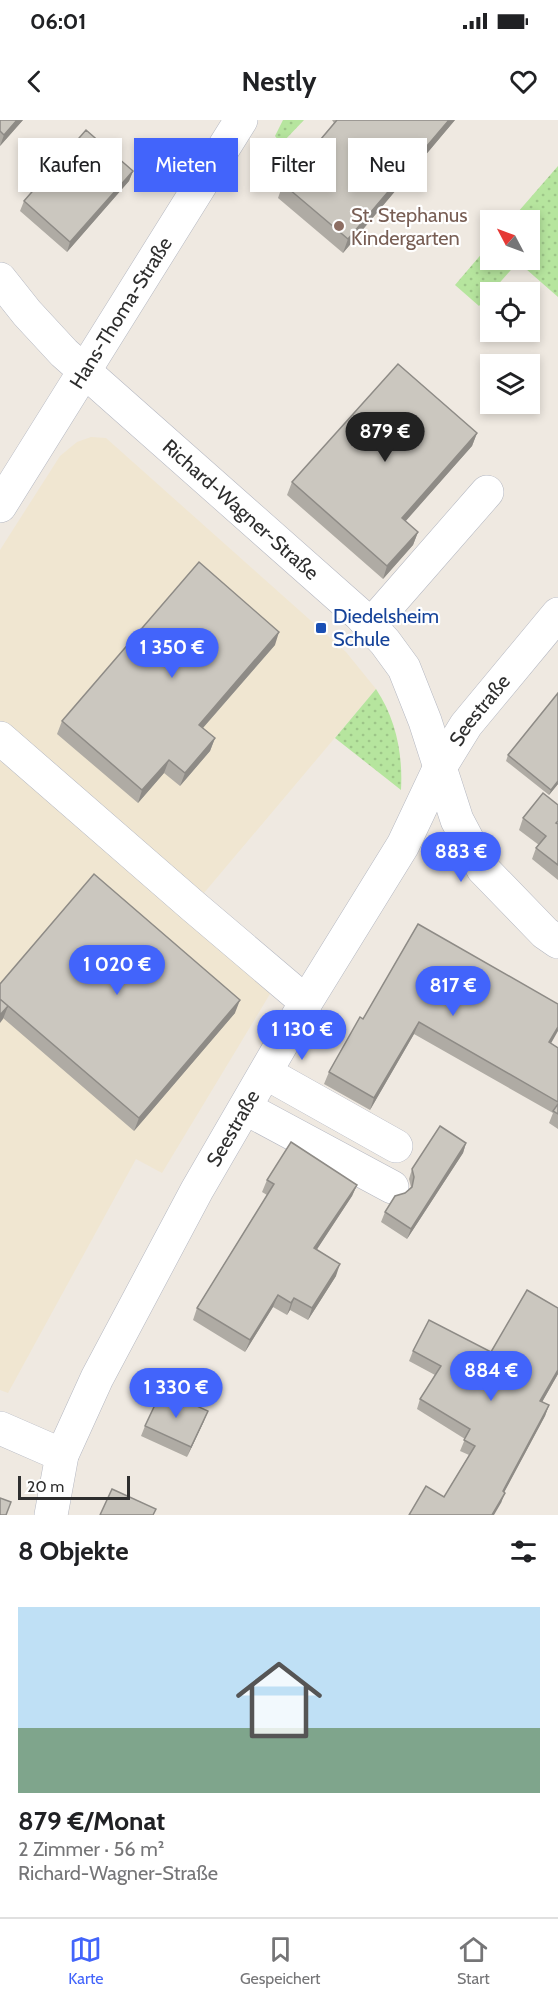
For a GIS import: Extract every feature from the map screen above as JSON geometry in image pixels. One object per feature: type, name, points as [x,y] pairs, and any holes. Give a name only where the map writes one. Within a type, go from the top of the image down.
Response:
[{"type":"street","name":"Hans-Thoma-Straße","points":[[0,506],[241,120]]},
{"type":"street","name":"Richard-Wagner-Straße","points":[[0,279],[57,345],[385,642],[404,668],[425,721],[457,820],[483,869],[545,933],[558,942]]},
{"type":"street","points":[[370,626],[487,492]]},
{"type":"street","name":"Seestraße","points":[[51,1515],[62,1455],[97,1378],[197,1190],[306,1002],[403,844],[439,769],[466,725],[558,614]]},
{"type":"street","points":[[0,738],[306,1002]]},
{"type":"street","points":[[266,1073],[396,1146]]},
{"type":"street","points":[[245,1108],[392,1187]]},
{"type":"street","points":[[0,1428],[62,1455]]},
{"type":"shaded area","points":[[91,437],[106,438],[346,652],[376,689],[193,906],[279,979],[162,1173],[136,1159],[8,1393],[0,1390],[0,550],[60,456],[77,442]]},
{"type":"green space","points":[[283,120],[304,120],[287,138],[275,136]]},
{"type":"green space","points":[[558,166],[558,297],[527,270],[540,270],[540,210],[520,210]]},
{"type":"green space","points":[[480,256],[480,270],[511,270],[500,282],[480,282],[479,306],[455,285]]},
{"type":"green space","points":[[376,689],[389,712],[397,737],[401,763],[401,790],[335,738]]},
{"type":"building","points":[[0,120],[17,120],[4,135],[0,131]]},
{"type":"building","points":[[337,120],[449,120],[427,146],[427,138],[348,138],[348,192],[388,192],[348,239],[292,192],[336,192],[336,138],[322,138]]},
{"type":"building","points":[[86,130],[95,138],[79,138]]},
{"type":"building","points":[[122,161],[133,171],[122,183]]},
{"type":"building","points":[[32,192],[114,192],[70,242],[24,201]]},
{"type":"building","points":[[398,364],[477,433],[402,518],[418,532],[387,566],[292,482]]},
{"type":"building","points":[[199,562],[279,632],[199,725],[215,738],[185,773],[169,760],[142,790],[62,721]]},
{"type":"building","points":[[558,693],[558,781],[551,790],[508,755]]},
{"type":"building","points":[[543,793],[558,805],[556,823],[558,824],[558,865],[536,848],[546,836],[523,818]]},
{"type":"building","points":[[94,874],[240,1000],[139,1118],[0,999],[0,984]]},
{"type":"building","points":[[418,924],[558,1004],[558,1027],[549,1042],[558,1048],[558,1102],[419,1022],[374,1098],[329,1072],[360,1017],[363,1019]]},
{"type":"building","points":[[0,999],[8,1006],[0,1015]]},
{"type":"building","points":[[558,1104],[558,1114],[553,1111]]},
{"type":"building","points":[[440,1126],[466,1143],[411,1229],[385,1212],[395,1196],[405,1193],[412,1187],[414,1177],[412,1169]]},
{"type":"building","points":[[291,1142],[357,1185],[314,1248],[340,1264],[312,1308],[294,1298],[291,1303],[278,1295],[250,1340],[197,1308],[274,1184],[267,1180]]},
{"type":"building","points":[[527,1290],[558,1308],[558,1370],[540,1401],[549,1405],[503,1491],[505,1493],[492,1515],[409,1515],[426,1486],[444,1497],[475,1446],[464,1440],[470,1429],[420,1399],[441,1366],[413,1351],[429,1320],[491,1352]]},
{"type":"building","points":[[162,1390],[208,1411],[191,1447],[145,1426]]},
{"type":"building","points":[[112,1489],[156,1509],[153,1515],[100,1515]]},
{"type":"building","points":[[0,1498],[11,1502],[6,1515],[0,1515]]},
{"type":"place","name":"St. Stephanus Kindergarten","points":[[339,226]]},
{"type":"place","name":"Diedelsheim Schule","points":[[321,628]]}]
